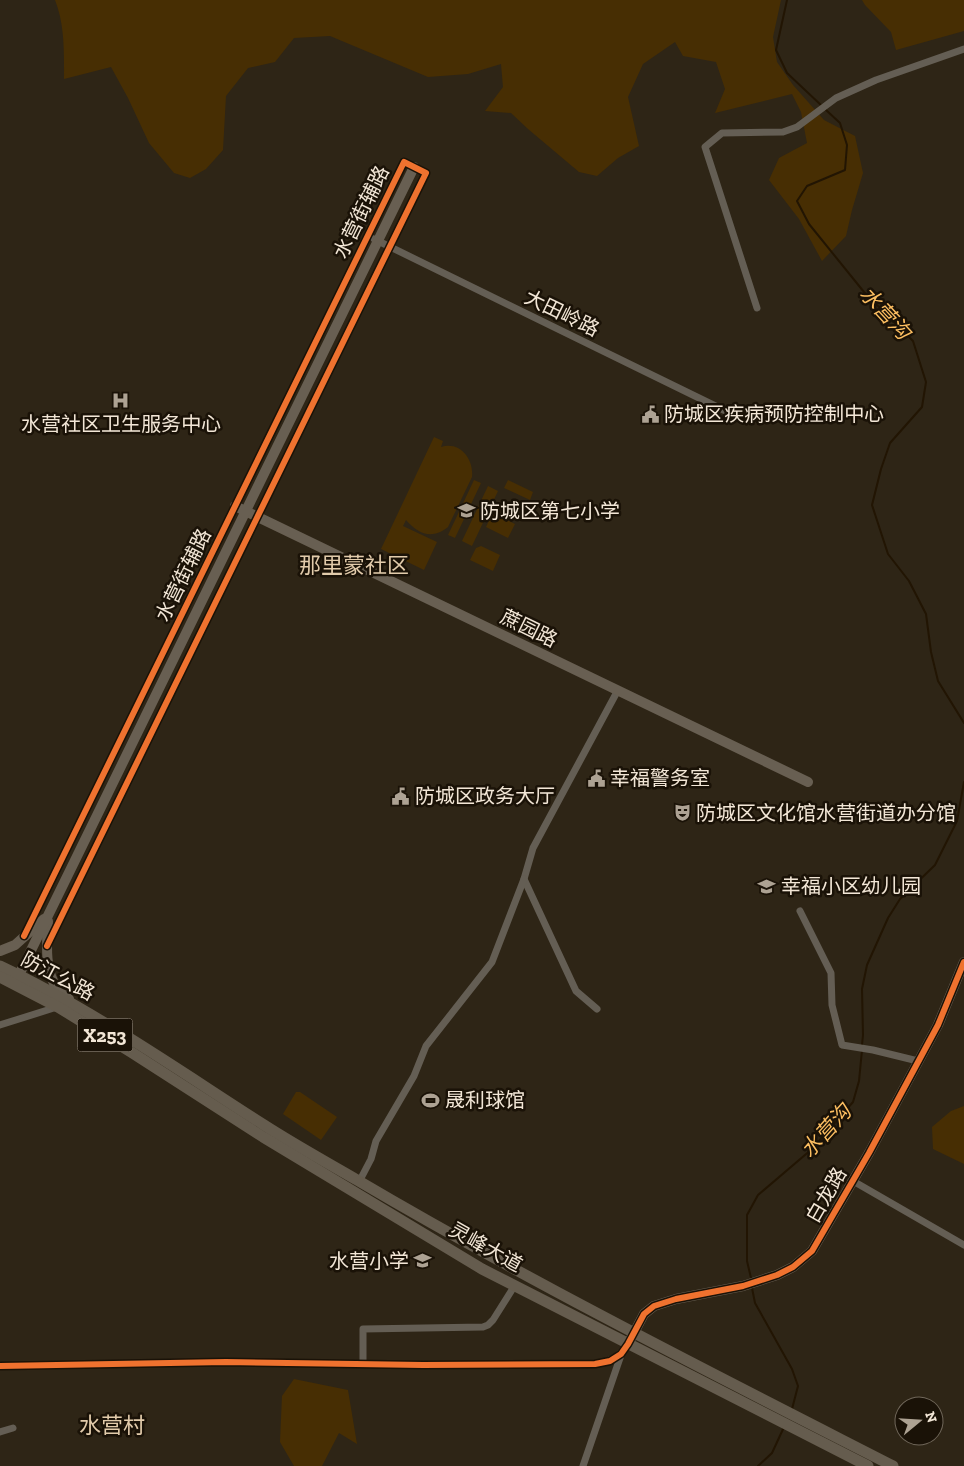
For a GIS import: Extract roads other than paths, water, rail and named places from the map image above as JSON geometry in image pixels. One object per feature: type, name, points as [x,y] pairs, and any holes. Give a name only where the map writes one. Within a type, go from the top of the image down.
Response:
[{"type":"main road","name":"防江公路","points":[[0,966],[58,1006],[131,1052],[196,1087]]},
{"type":"main road","name":"防江公路","points":[[0,977],[17,979],[76,1006],[138,1043],[196,1087]]},
{"type":"main road","name":"灵峰大道","points":[[196,1087],[631,1338],[795,1422]]},
{"type":"main road","name":"灵峰大道","points":[[196,1087],[263,1137],[482,1269],[631,1338]]},
{"type":"main road","points":[[795,1422],[878,1462],[893,1466]]},
{"type":"main road","points":[[795,1422],[868,1466]]},
{"type":"street","points":[[757,308],[705,147],[722,132],[783,132],[797,126],[836,98],[876,80],[964,49]]},
{"type":"street","name":"水营街辅路","points":[[24,936],[404,162],[426,173],[46,946]]},
{"type":"street","points":[[17,979],[414,167]]},
{"type":"street","name":"大田岭路","points":[[367,236],[742,419]]},
{"type":"street","name":"蔗园路","points":[[235,506],[808,782]]},
{"type":"street","points":[[359,1182],[371,1159],[376,1141],[414,1076],[426,1046],[492,962],[524,879],[533,848],[618,690]]},
{"type":"street","points":[[524,879],[576,991],[597,1009]]},
{"type":"street","points":[[800,911],[831,973],[832,1006],[842,1045],[918,1061]]},
{"type":"street","points":[[0,951],[15,945],[48,915]]},
{"type":"street","points":[[48,915],[46,946],[51,976],[58,989],[76,1006]]},
{"type":"street","name":"白龙路","points":[[631,1338],[644,1314],[654,1306],[676,1299],[743,1286],[769,1278],[793,1267],[812,1251],[853,1181],[938,1024],[964,962]]},
{"type":"street","points":[[0,1026],[58,1006]]},
{"type":"street","points":[[853,1181],[964,1244]]},
{"type":"street","points":[[363,1364],[363,1328],[482,1327],[488,1325],[492,1320],[515,1285]]},
{"type":"street","points":[[583,1466],[621,1354],[631,1338]]},
{"type":"street","points":[[0,1366],[226,1362],[595,1364],[610,1361],[621,1354]]},
{"type":"street","points":[[0,1432],[12,1428]]},
{"type":"waterway","name":"水营沟","points":[[787,0],[776,50],[787,73],[822,106]]},
{"type":"waterway","name":"水营沟","points":[[826,110],[840,123],[847,145],[845,170],[807,186],[797,201],[809,224],[864,292],[913,341],[926,382],[922,407],[890,443],[872,505],[888,554],[909,581],[926,614],[931,652],[938,681],[964,723]]},
{"type":"waterway","name":"水营沟","points":[[862,1045],[862,989],[867,965],[888,918],[900,899],[935,865],[957,821],[964,782]]},
{"type":"waterway","name":"水营沟","points":[[751,1278],[747,1261],[747,1215],[758,1195],[812,1149],[853,1102],[859,1081],[862,1050]]},
{"type":"waterway","name":"水营沟","points":[[752,1288],[755,1303],[792,1369],[798,1386],[792,1409]]},
{"type":"waterway","name":"水营沟","points":[[758,1466],[772,1453],[784,1427]]},
{"type":"place","name":"水营社区卫生服务中心","points":[[121,400]]},
{"type":"place","name":"防城区疾病预防控制中心","points":[[650,414]]},
{"type":"place","name":"防城区第七小学","points":[[466,511]]},
{"type":"place","name":"幸福警务室","points":[[596,778]]},
{"type":"place","name":"防城区政务大厅","points":[[401,796]]},
{"type":"place","name":"防城区文化馆水营街道办分馆","points":[[682,813]]},
{"type":"place","name":"幸福小区幼儿园","points":[[767,886]]},
{"type":"place","name":"晟利球馆","points":[[431,1100]]},
{"type":"place","name":"水营小学","points":[[423,1261]]},
{"type":"district","name":"那里蒙社区","points":[[354,565]]},
{"type":"district","name":"水营村","points":[[112,1425]]}]
